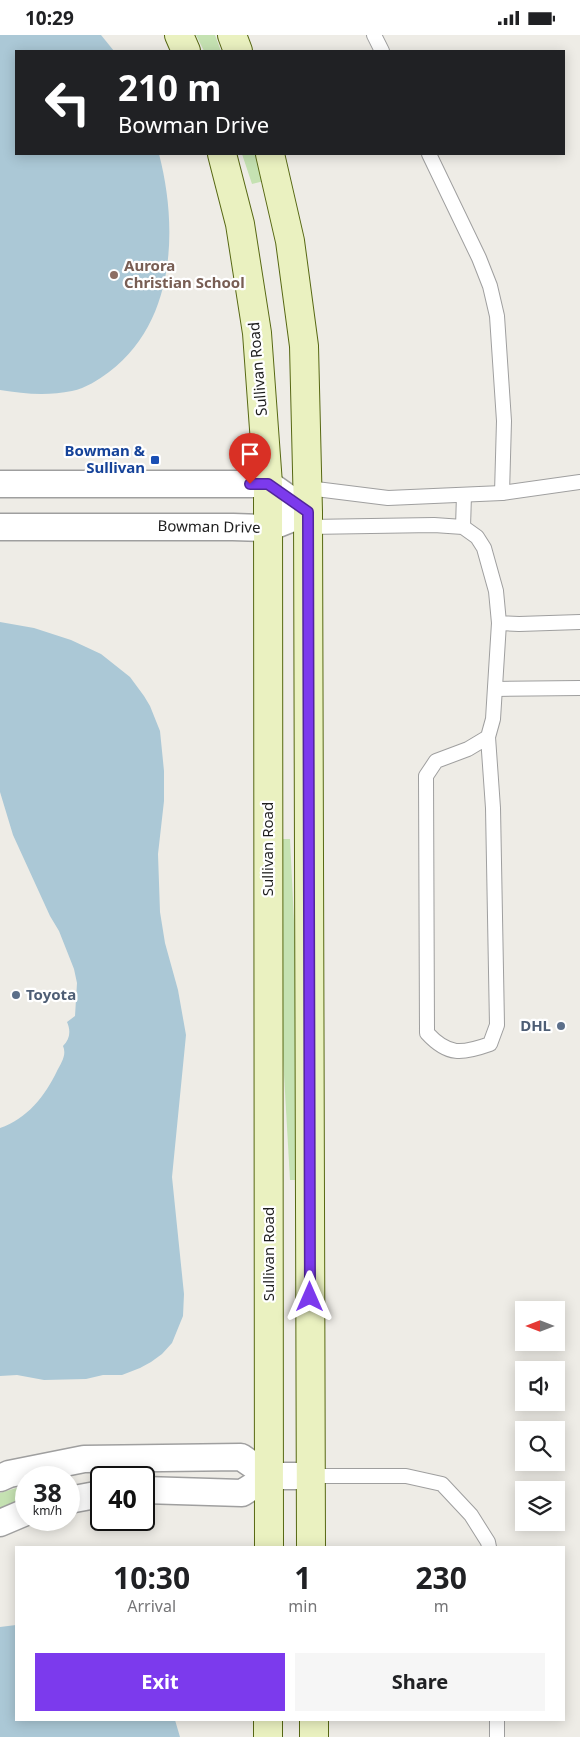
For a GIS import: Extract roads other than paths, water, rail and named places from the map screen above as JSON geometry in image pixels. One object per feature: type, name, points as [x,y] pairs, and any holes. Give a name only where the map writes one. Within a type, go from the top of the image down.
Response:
[{"type":"street","points":[[179,35],[186,50]]},
{"type":"street","points":[[232,35],[238,50]]},
{"type":"street","name":"Sullivan Road","points":[[222,155],[240,224],[256,333],[268,484],[269,1546]]},
{"type":"street","points":[[270,155],[290,241],[304,346],[308,509],[311,1546]]},
{"type":"street","points":[[0,484],[268,484],[308,509]]},
{"type":"street","name":"Bowman Drive","points":[[0,527],[268,528],[308,509]]},
{"type":"street","points":[[0,1478],[9,1474],[84,1459],[241,1457],[269,1476]]},
{"type":"street","points":[[155,1490],[242,1493],[269,1476],[310,1476]]},
{"type":"street","points":[[0,1523],[15,1517]]},
{"type":"street","points":[[268,1721],[268,1737]]},
{"type":"street","points":[[314,1721],[314,1737]]},
{"type":"lane","points":[[374,35],[382,50]]},
{"type":"lane","points":[[429,155],[479,258],[490,286],[497,315],[504,421],[502,493]]},
{"type":"lane","points":[[308,509],[388,498],[502,493],[580,482]]},
{"type":"lane","points":[[463,527],[464,495]]},
{"type":"lane","points":[[308,509],[463,527],[477,537],[484,548],[496,591],[499,623],[493,719],[488,737],[493,808],[497,1025],[490,1045],[470,1051],[452,1052],[438,1044],[428,1033],[426,776],[436,761],[468,749],[488,737]]},
{"type":"lane","points":[[499,623],[580,622]]},
{"type":"lane","points":[[495,689],[580,688]]},
{"type":"lane","points":[[310,1476],[406,1476],[442,1484],[471,1515],[489,1546]]},
{"type":"lane","points":[[497,1721],[497,1737]]},
{"type":"water","points":[[0,35],[101,35],[113,50],[15,50],[15,155],[159,155],[169,212],[169,242],[166,272],[159,300],[148,327],[131,351],[109,372],[96,381],[77,390],[54,394],[18,393],[0,390]]},
{"type":"water","points":[[0,622],[34,628],[71,640],[101,654],[130,677],[150,706],[160,731],[164,771],[164,801],[158,854],[160,912],[165,943],[178,990],[186,1035],[172,1177],[184,1294],[183,1316],[172,1343],[162,1354],[140,1368],[122,1375],[103,1375],[86,1379],[44,1380],[17,1375],[0,1376],[0,1128],[27,1113],[41,1098],[62,1062],[64,1056],[63,1046],[69,1035],[67,1022],[75,1016],[77,983],[74,969],[59,931],[50,916],[13,835],[0,792]]},
{"type":"water","points":[[15,1625],[15,1721],[175,1721],[180,1737],[0,1737],[0,1627]]},
{"type":"place","name":"Aurora Christian School","points":[[114,275]]},
{"type":"place","name":"Bowman & Sullivan","points":[[155,460]]},
{"type":"place","name":"Toyota","points":[[16,995]]},
{"type":"place","name":"DHL","points":[[561,1026]]}]
